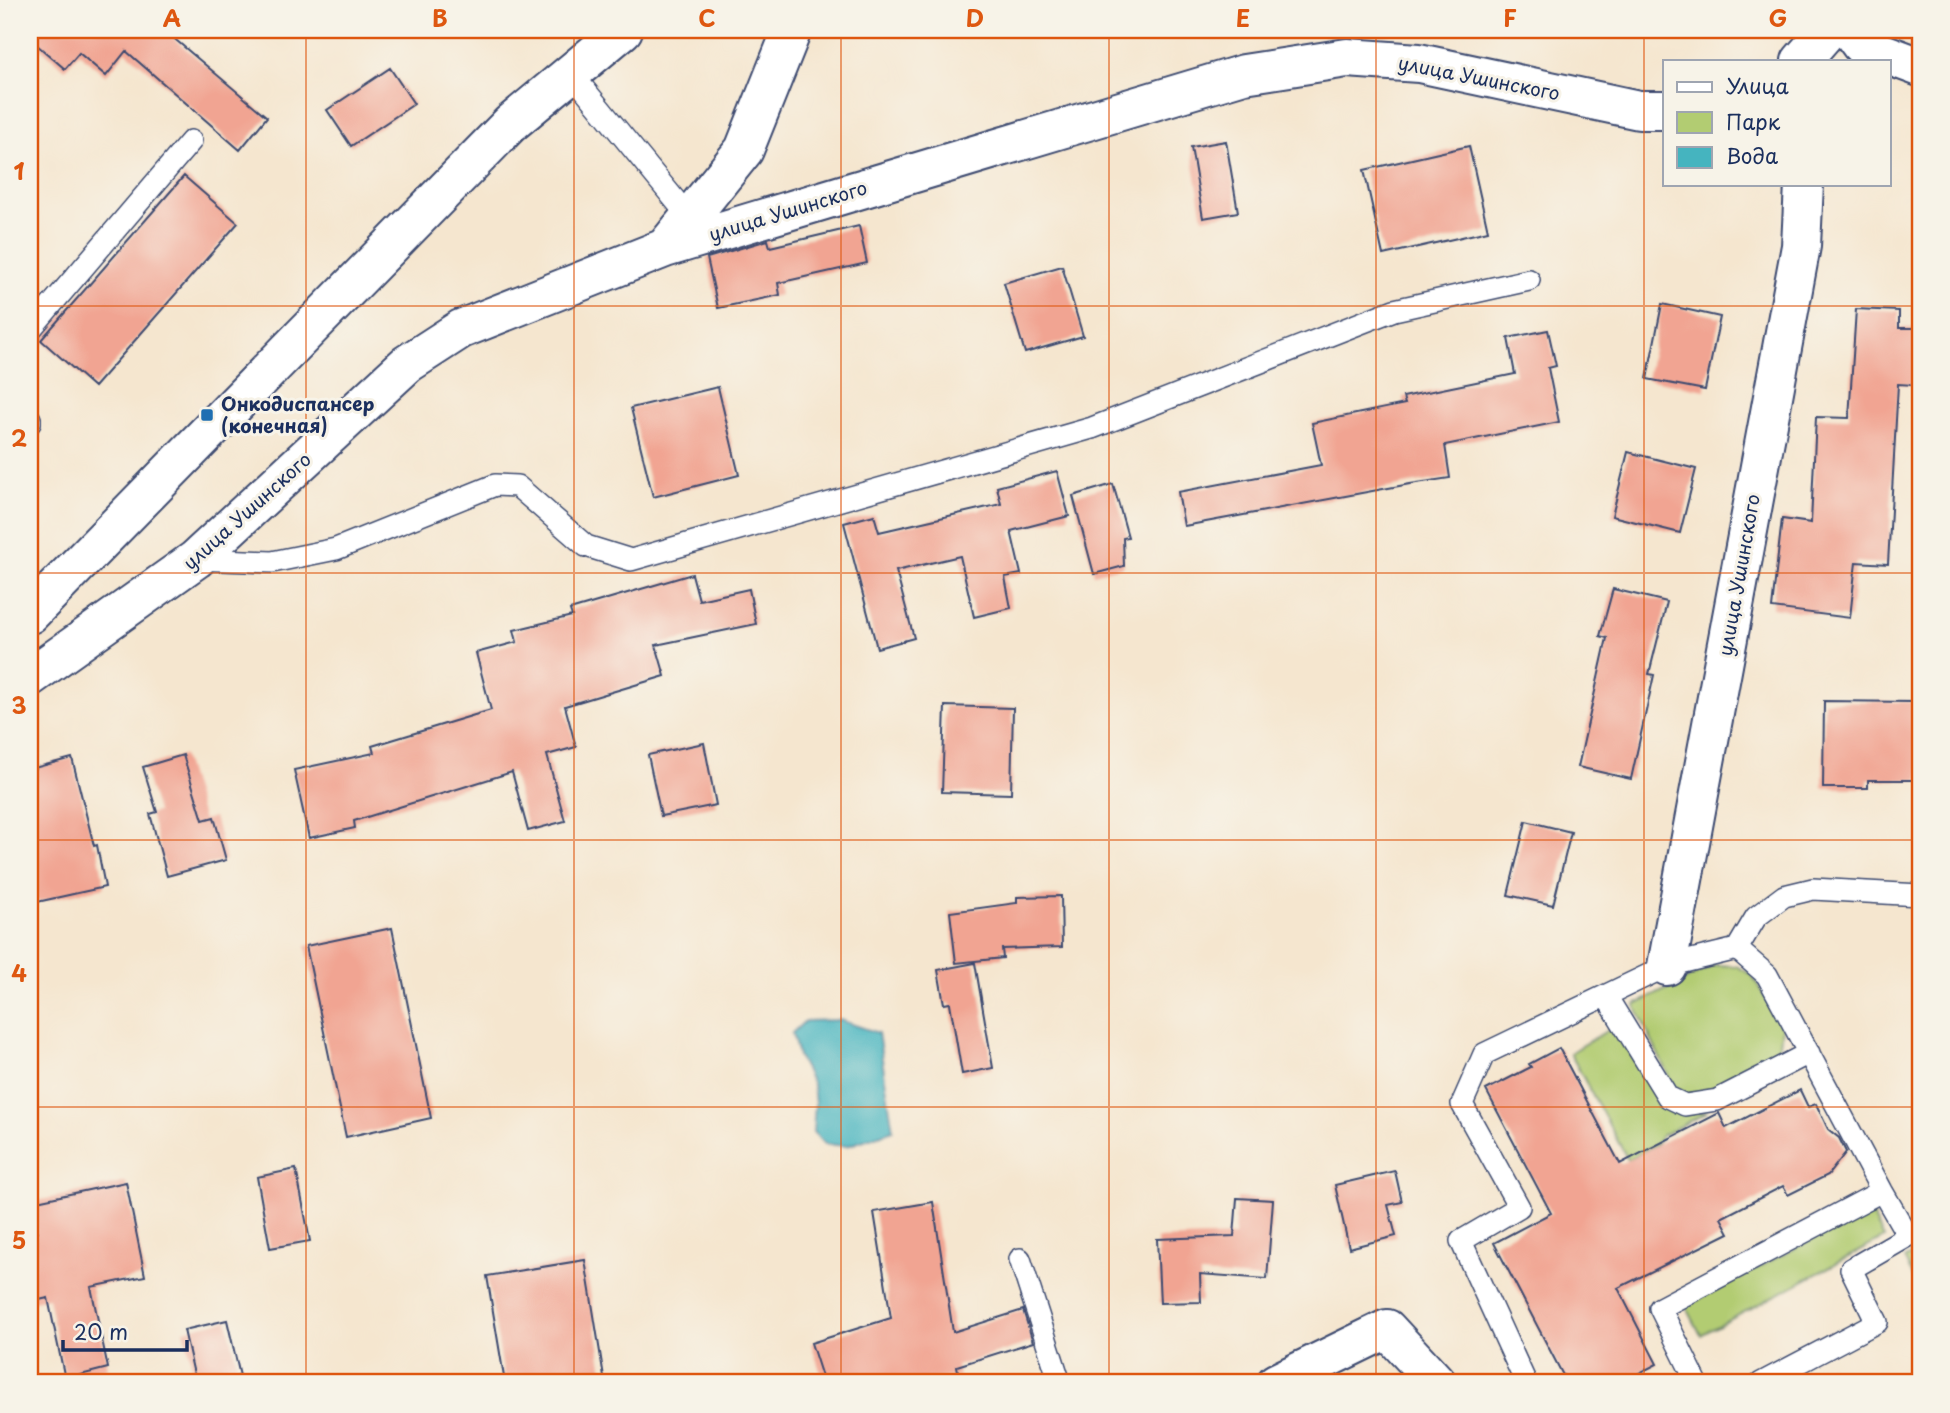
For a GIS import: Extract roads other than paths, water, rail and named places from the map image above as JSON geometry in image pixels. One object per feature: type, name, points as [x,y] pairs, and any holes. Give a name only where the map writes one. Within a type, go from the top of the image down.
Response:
[{"type":"street","points":[[30,614],[510,124],[623,30]]},
{"type":"street","points":[[665,248],[744,150],[792,30]]},
{"type":"street","points":[[1803,60],[1828,30]]},
{"type":"street","points":[[1850,30],[1861,45],[1920,67]]},
{"type":"street","name":"улица Ушинского","points":[[30,677],[196,559],[407,364],[461,329],[665,248],[1244,74],[1346,58],[1419,63],[1639,110],[1663,110]]},
{"type":"street","name":"улица Ушинского","points":[[1667,966],[1801,246],[1800,190]]},
{"type":"street","points":[[1276,1383],[1387,1329],[1437,1383]]},
{"type":"lane","points":[[571,73],[689,217]]},
{"type":"lane","points":[[30,330],[191,141]]},
{"type":"lane","points":[[196,559],[272,562],[337,549],[495,485],[517,486],[586,545],[631,560],[1092,428],[1394,310],[1529,280]]},
{"type":"lane","points":[[1526,1383],[1461,1241],[1519,1207],[1462,1104],[1484,1055],[1667,966],[1737,949],[1756,918],[1784,896],[1813,890],[1920,895]]},
{"type":"lane","points":[[1737,949],[1768,975],[1882,1191],[1914,1233],[1851,1269],[1877,1322],[1761,1383]]},
{"type":"lane","points":[[1606,996],[1668,1097],[1685,1105],[1717,1100],[1809,1053]]},
{"type":"lane","points":[[1698,1383],[1660,1308],[1882,1191]]},
{"type":"lane","points":[[1020,1259],[1060,1383]]},
{"type":"water","points":[[840,1020],[878,1033],[893,1130],[847,1146],[825,1144],[813,1132],[813,1085],[798,1056],[792,1033],[805,1021]]},
{"type":"place","name":"Онкодиспансер (конечная)","points":[[207,415]]}]
